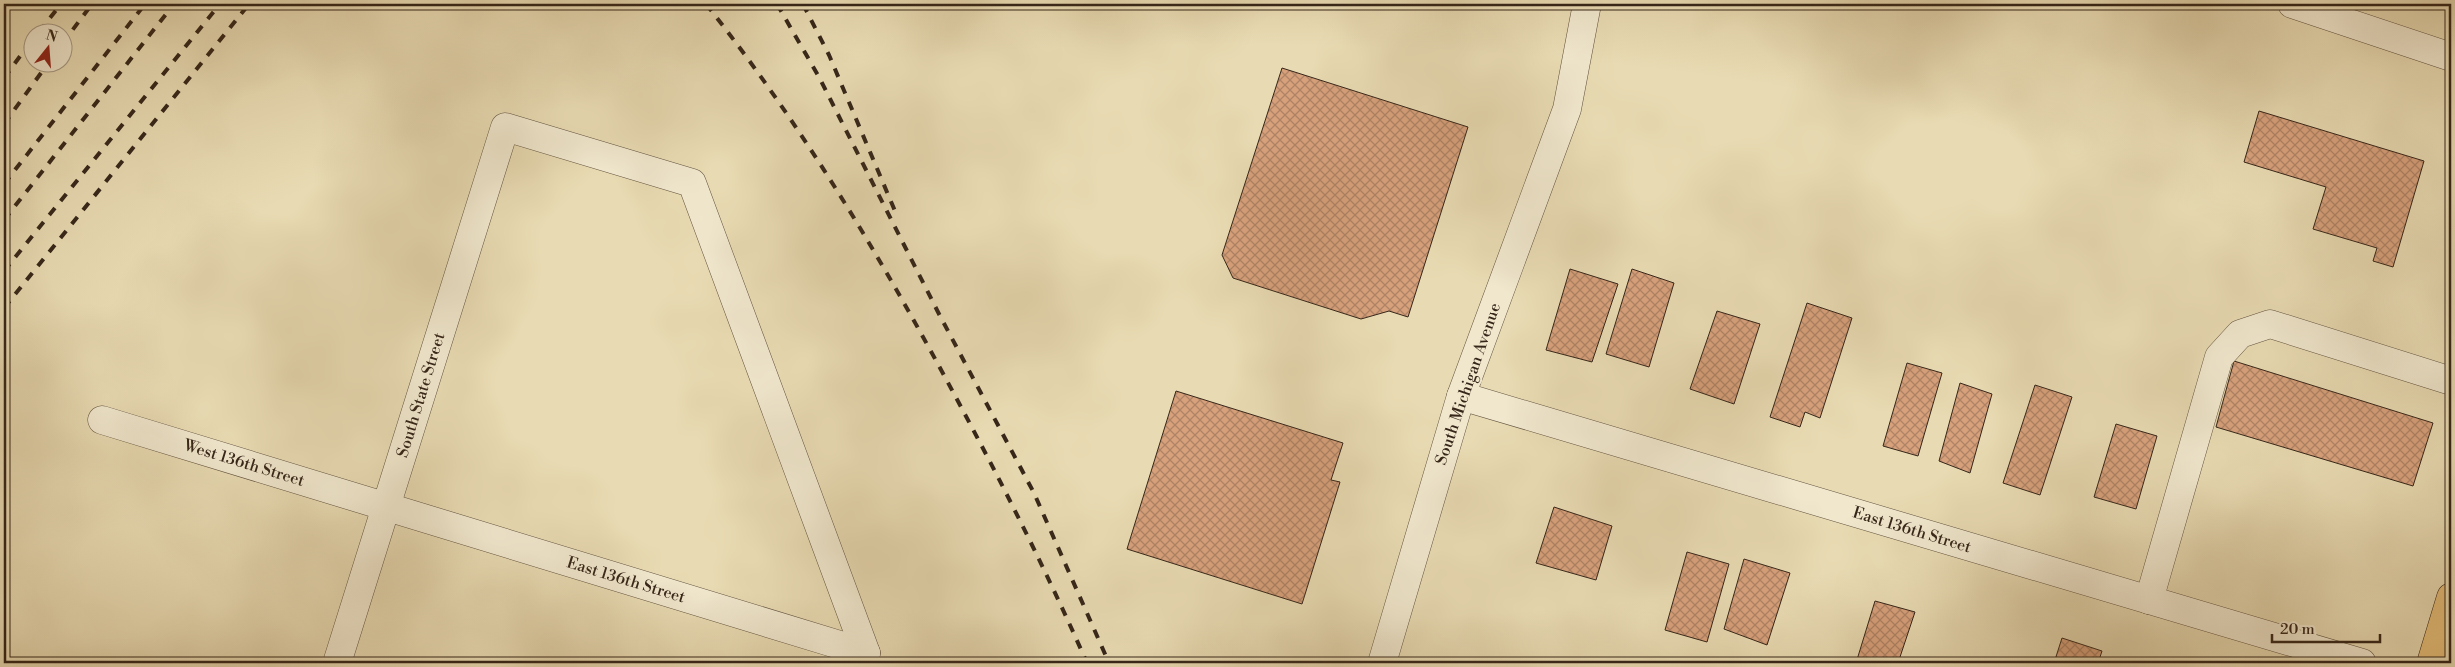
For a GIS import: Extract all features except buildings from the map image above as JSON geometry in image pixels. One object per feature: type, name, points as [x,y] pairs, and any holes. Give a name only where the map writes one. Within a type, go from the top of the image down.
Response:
[{"type":"main road","points":[[2431,663],[2451,597]]},
{"type":"street","name":"South Michigan Avenue","points":[[1382,663],[1461,396],[1567,109],[1587,4]]},
{"type":"street","points":[[2292,4],[2451,57]]},
{"type":"street","name":"South State Street","points":[[337,663],[504,127],[692,183],[866,652]]},
{"type":"street","points":[[2149,600],[2219,357],[2240,334],[2270,324],[2451,381]]},
{"type":"street","name":"East 136th Street","points":[[1461,396],[2362,663]]},
{"type":"street","name":"West 136th Street","points":[[102,420],[386,507]]},
{"type":"street","name":"East 136th Street","points":[[386,507],[866,652]]},
{"type":"railway","points":[[47,22],[61,4]]},
{"type":"railway","points":[[72,31],[92,4]]},
{"type":"railway","points":[[4,184],[145,4]]},
{"type":"railway","points":[[4,220],[174,4]]},
{"type":"railway","points":[[4,271],[220,4]]},
{"type":"railway","points":[[4,308],[249,4]]},
{"type":"railway","points":[[706,4],[775,97],[807,144],[897,291],[1006,492],[1056,594],[1087,663]]},
{"type":"railway","points":[[777,4],[819,77],[939,314],[1034,493],[1109,663]]},
{"type":"railway","points":[[803,4],[829,55],[895,211]]},
{"type":"railway","points":[[4,78],[22,54]]},
{"type":"railway","points":[[4,124],[42,72]]}]
